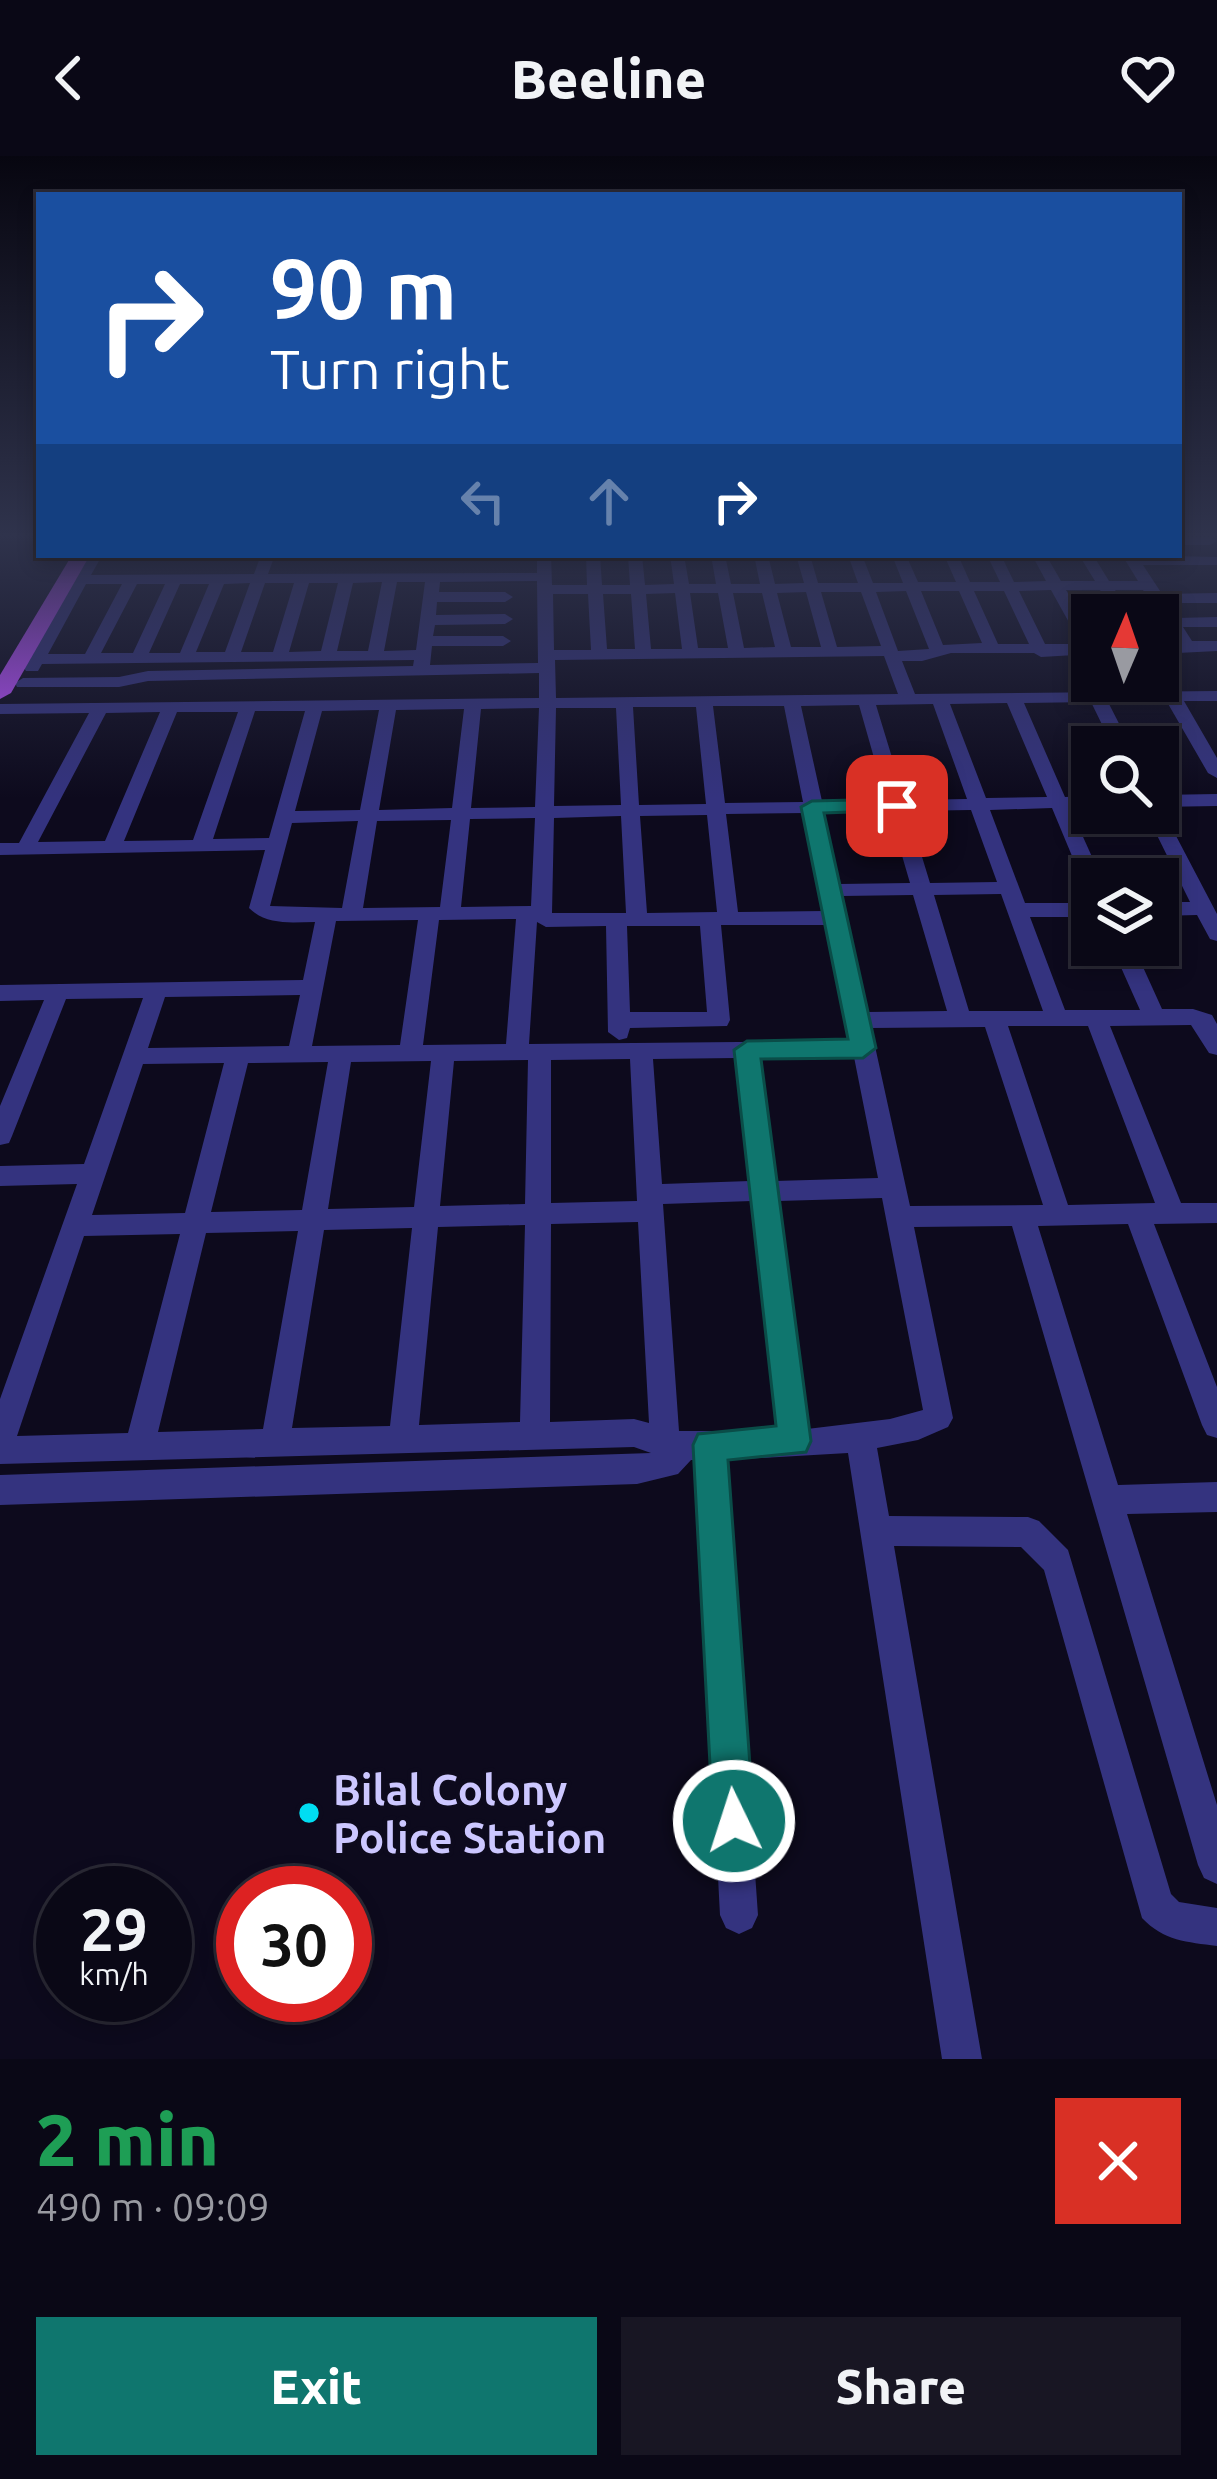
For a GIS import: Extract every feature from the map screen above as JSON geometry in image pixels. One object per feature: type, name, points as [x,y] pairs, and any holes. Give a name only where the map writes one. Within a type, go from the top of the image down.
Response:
[{"type":"main road","points":[[0,653],[19,622]]},
{"type":"main road","points":[[7,701],[47,622]]},
{"type":"street","points":[[7,701],[57,622]]},
{"type":"street","points":[[91,658],[110,622]]},
{"type":"street","points":[[139,658],[155,622]]},
{"type":"street","points":[[186,657],[200,622]]},
{"type":"street","points":[[231,657],[244,622]]},
{"type":"street","points":[[268,662],[285,622]]},
{"type":"street","points":[[328,656],[336,622]]},
{"type":"street","points":[[375,656],[385,622]]},
{"type":"street","points":[[422,656],[426,622]]},
{"type":"street","points":[[535,1438],[538,1212],[528,1052],[534,912],[546,812],[544,622]]},
{"type":"street","points":[[597,622],[599,654]]},
{"type":"street","points":[[642,622],[643,654]]},
{"type":"street","points":[[692,622],[703,658]]},
{"type":"street","points":[[732,622],[737,652]]},
{"type":"street","points":[[777,622],[784,652]]},
{"type":"street","points":[[822,622],[830,651]]},
{"type":"street","points":[[880,622],[906,694]]},
{"type":"street","points":[[925,622],[937,650]]},
{"type":"street","points":[[980,622],[993,650]]},
{"type":"street","points":[[1026,622],[1041,652]]},
{"type":"street","points":[[7,701],[348,699],[545,684],[737,652],[922,656],[937,650],[1092,649],[1077,622]]},
{"type":"street","points":[[1179,623],[1217,622]]},
{"type":"street","points":[[1179,633],[1187,646]]},
{"type":"street","points":[[37,658],[231,657],[355,673],[503,641]]},
{"type":"street","points":[[1179,647],[1217,646]]},
{"type":"street","points":[[7,701],[97,713],[472,710],[545,684],[599,654],[839,667],[853,651]]},
{"type":"street","points":[[7,701],[328,656],[422,656],[624,707],[1015,703],[1071,698]]},
{"type":"street","points":[[348,699],[355,673]]},
{"type":"street","points":[[545,684],[1071,694]]},
{"type":"street","points":[[1179,688],[1217,685]]},
{"type":"street","points":[[867,705],[906,694],[942,703]]},
{"type":"street","points":[[1179,701],[1217,697]]},
{"type":"street","points":[[314,710],[348,699],[387,710]]},
{"type":"street","points":[[1179,701],[1217,706]]},
{"type":"street","points":[[1176,702],[1217,773]]},
{"type":"street","points":[[942,703],[1057,1018]]},
{"type":"street","points":[[1015,703],[1082,858]]},
{"type":"street","points":[[867,705],[960,1019]]},
{"type":"street","points":[[619,1020],[719,1020],[716,809],[705,706]]},
{"type":"street","points":[[157,990],[0,1446],[139,1447],[634,1433],[681,1448],[860,1436],[925,1426],[938,1418],[792,706]]},
{"type":"street","points":[[624,707],[631,810],[619,1020],[630,1051],[740,1915]]},
{"type":"street","points":[[314,710],[260,908],[271,915],[534,912],[546,920],[836,918]]},
{"type":"street","points":[[351,915],[387,710]]},
{"type":"street","points":[[410,1053],[461,814],[472,710]]},
{"type":"street","points":[[112,847],[169,711]]},
{"type":"street","points":[[201,846],[246,711]]},
{"type":"street","points":[[25,849],[97,713]]},
{"type":"street","points":[[1179,801],[1217,800]]},
{"type":"street","points":[[283,817],[1071,803]]},
{"type":"street","points":[[1166,834],[1212,919]]},
{"type":"street","points":[[0,849],[276,844]]},
{"type":"street","points":[[830,890],[922,890],[1071,907]]},
{"type":"street","points":[[1179,913],[1212,919]]},
{"type":"street","points":[[299,1054],[327,915]]},
{"type":"street","points":[[1132,966],[1156,1018]]},
{"type":"street","points":[[0,993],[315,987]]},
{"type":"street","points":[[0,1136],[58,992]]},
{"type":"street","points":[[1096,1018],[1172,1214]]},
{"type":"street","points":[[857,1020],[1208,1018],[1217,1047]]},
{"type":"street","points":[[994,1019],[1059,1216]]},
{"type":"street","points":[[134,1056],[863,1048]]},
{"type":"street","points":[[747,1050],[794,1441]]},
{"type":"street","points":[[403,1441],[443,1053]]},
{"type":"street","points":[[275,1444],[341,1054]]},
{"type":"street","points":[[139,1447],[238,1055]]},
{"type":"street","points":[[0,1176],[93,1174]]},
{"type":"street","points":[[75,1226],[424,1218],[764,1191],[893,1188]]},
{"type":"street","points":[[1137,1214],[1217,1425]]},
{"type":"street","points":[[899,1217],[1217,1214]]},
{"type":"street","points":[[1022,1216],[1217,1865]]},
{"type":"street","points":[[860,1436],[962,2059]]},
{"type":"street","points":[[0,1490],[637,1470],[681,1448]]},
{"type":"street","points":[[1107,1500],[1217,1497]]},
{"type":"street","points":[[876,1531],[1028,1532],[1042,1541],[1057,1561],[1155,1905],[1170,1920],[1217,1927]]},
{"type":"place","name":"Bilal Colony Police Station","points":[[309,1813]]},
{"type":"route","points":[[734,1821],[710,1445],[794,1441],[747,1050],[863,1048],[812,807],[897,806]]}]
